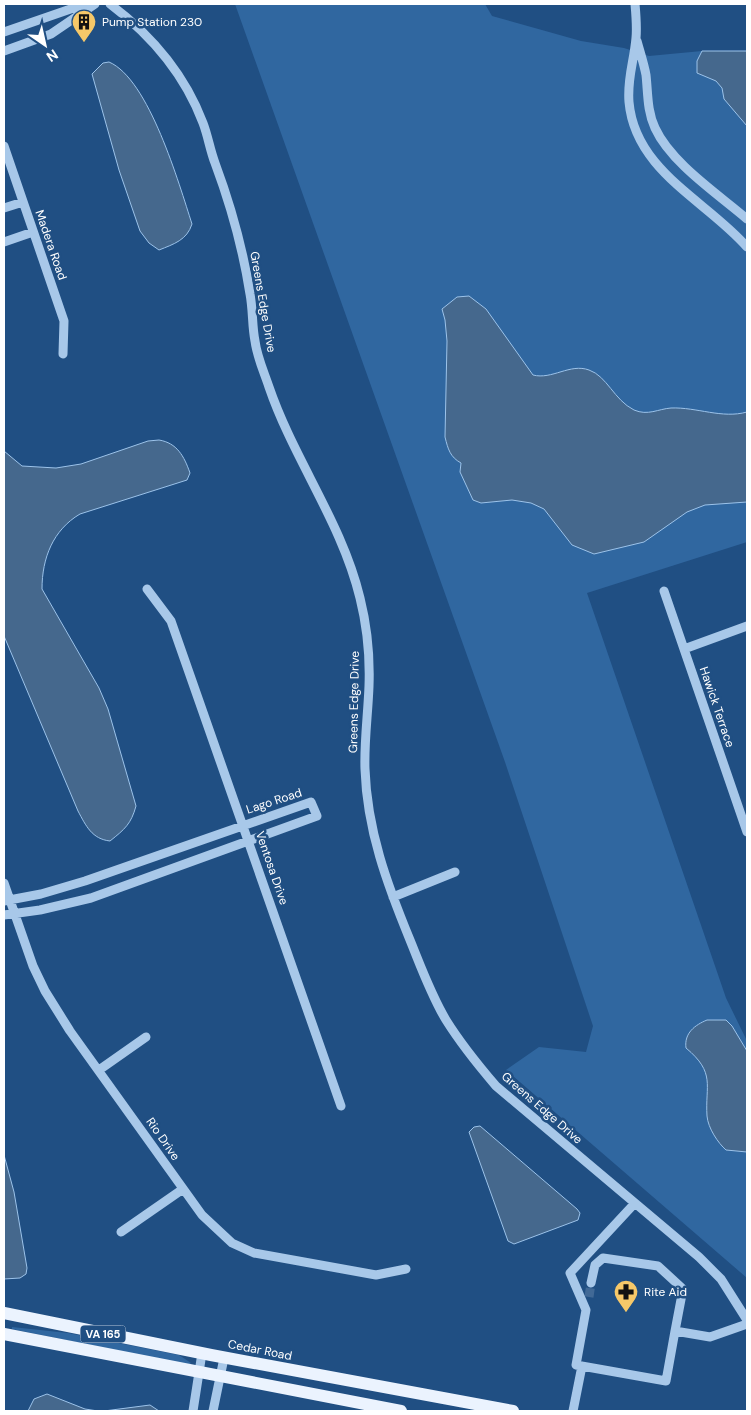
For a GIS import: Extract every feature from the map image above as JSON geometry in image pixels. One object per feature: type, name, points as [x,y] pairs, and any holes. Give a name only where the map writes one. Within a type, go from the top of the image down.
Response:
[{"type":"main road","name":"Cedar Road","points":[[4,1313],[224,1358],[513,1411]]},
{"type":"main road","name":"VA 165","points":[[4,1334],[401,1411]]},
{"type":"street","points":[[4,32],[86,4]]},
{"type":"street","points":[[4,51],[51,34],[95,4]]},
{"type":"street","name":"Greens Edge Drive","points":[[110,4],[152,40],[172,65],[203,123],[241,247],[250,295],[255,344],[269,389],[291,442],[347,557],[360,598],[367,641],[369,684],[365,766],[367,804],[374,842],[393,897],[427,981],[446,1019],[469,1054],[503,1092],[699,1257],[721,1279],[747,1320]]},
{"type":"street","points":[[635,4],[636,39],[628,80],[634,125],[644,147],[661,171],[738,236],[747,247]]},
{"type":"street","points":[[636,39],[646,74],[648,107],[654,127],[664,144],[678,160],[747,219]]},
{"type":"street","name":"Madera Road","points":[[4,146],[64,321],[63,354]]},
{"type":"street","points":[[4,208],[23,202]]},
{"type":"street","points":[[4,242],[33,232]]},
{"type":"street","name":"Ventosa Drive","points":[[147,589],[171,621],[341,1106]]},
{"type":"street","name":"Hawick Terrace","points":[[664,591],[747,832]]},
{"type":"street","points":[[684,649],[747,626]]},
{"type":"street","name":"Lago Road","points":[[4,915],[15,915],[91,898],[317,816],[311,802],[76,884],[7,901]]},
{"type":"street","points":[[393,897],[455,872]]},
{"type":"street","name":"Rio Drive","points":[[4,883],[7,901],[15,915],[45,991],[70,1031],[183,1189],[215,1230],[232,1242],[254,1253],[376,1275],[406,1270]]},
{"type":"street","points":[[99,1070],[146,1037]]},
{"type":"street","points":[[120,1232],[183,1189]]},
{"type":"street","points":[[586,1310],[570,1273],[635,1204]]},
{"type":"street","points":[[589,1297],[576,1365],[666,1381],[683,1289],[658,1266],[603,1258],[595,1265],[591,1283]]},
{"type":"street","points":[[676,1331],[710,1337],[747,1324]]},
{"type":"street","points":[[193,1411],[202,1353]]},
{"type":"street","points":[[213,1411],[224,1358]]},
{"type":"street","points":[[573,1411],[582,1366]]},
{"type":"shaded area","points":[[235,4],[485,4],[492,16],[581,41],[624,48],[649,56],[702,51],[747,51],[747,542],[587,593],[726,998],[747,1041],[747,1278],[506,1070],[539,1047],[586,1052],[593,1026],[505,762]]},
{"type":"shaded area","points":[[702,51],[747,51],[747,126],[724,99],[722,88],[716,81],[697,73],[697,61]]},
{"type":"shaded area","points":[[109,62],[124,72],[137,89],[149,110],[171,160],[192,224],[183,238],[159,250],[149,243],[140,231],[119,170],[92,74],[103,63]]},
{"type":"shaded area","points":[[469,296],[486,309],[533,375],[547,375],[582,368],[589,370],[601,377],[627,406],[639,412],[681,408],[719,414],[747,412],[747,502],[705,505],[687,512],[644,542],[594,554],[572,545],[544,509],[531,503],[512,500],[481,503],[473,500],[460,472],[461,463],[450,452],[445,437],[447,341],[442,309],[457,297]]},
{"type":"shaded area","points":[[159,440],[171,444],[179,451],[190,473],[187,480],[80,514],[63,528],[56,537],[44,566],[42,589],[99,688],[108,709],[136,806],[127,826],[110,841],[94,835],[78,811],[4,636],[4,451],[22,466],[56,468],[81,464],[148,441]]},
{"type":"shaded area","points":[[707,1020],[726,1020],[732,1026],[747,1051],[747,1152],[726,1150],[709,1125],[705,1072],[702,1065],[686,1048],[687,1038],[691,1030]]},
{"type":"shaded area","points":[[480,1126],[577,1209],[580,1213],[578,1220],[514,1244],[508,1241],[469,1132],[474,1127]]},
{"type":"shaded area","points":[[4,1155],[14,1192],[27,1268],[26,1274],[20,1278],[4,1279]]},
{"type":"shaded area","points":[[12,1327],[68,1333],[179,1355],[191,1363],[189,1365],[12,1329]]},
{"type":"shaded area","points":[[47,1394],[85,1409],[98,1411],[28,1411],[34,1399]]},
{"type":"shaded area","points":[[150,1405],[159,1411],[104,1411]]},
{"type":"tunnel","points":[[589,1297],[591,1283]]},
{"type":"place","name":"Pump Station 230","points":[[84,43]]},
{"type":"place","name":"Rite Aid","points":[[626,1313]]}]
